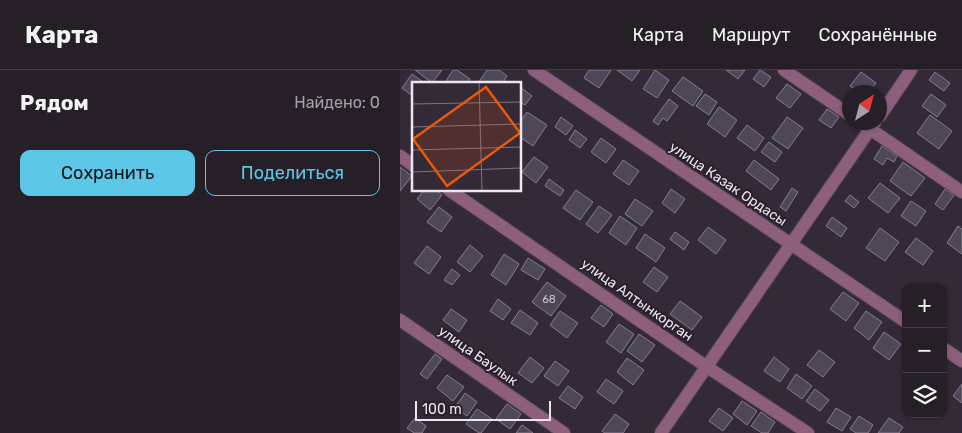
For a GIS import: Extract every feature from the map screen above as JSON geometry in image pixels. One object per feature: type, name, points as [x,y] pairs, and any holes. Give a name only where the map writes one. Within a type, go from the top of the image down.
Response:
[{"type":"street","name":"улица Казак Ордасы","points":[[534,70],[902,319]]},
{"type":"street","points":[[784,70],[842,110]]},
{"type":"street","points":[[887,106],[911,70]]},
{"type":"street","points":[[662,433],[791,244],[865,130]]},
{"type":"street","points":[[875,130],[962,192]]},
{"type":"street","points":[[400,156],[412,165]]},
{"type":"street","name":"улица Алтынкорган","points":[[450,191],[707,367],[808,433]]},
{"type":"street","name":"улица Баулык","points":[[400,320],[564,433]]},
{"type":"street","points":[[947,351],[962,361]]},
{"type":"building","points":[[415,70],[442,70],[433,82]]},
{"type":"building","points":[[453,70],[457,70],[470,79],[468,82],[445,82]]},
{"type":"building","points":[[487,70],[499,70],[507,76],[503,82],[479,82]]},
{"type":"building","points":[[589,70],[611,70],[599,88],[584,78]]},
{"type":"building","points":[[617,70],[640,70],[632,81]]},
{"type":"building","points":[[655,70],[669,80],[657,98],[643,89]]},
{"type":"building","points":[[726,70],[745,70],[738,79]]},
{"type":"building","points":[[760,70],[771,77],[764,87],[753,79]]},
{"type":"building","points":[[861,72],[876,83],[874,85],[851,85]]},
{"type":"building","points":[[935,72],[950,83],[944,91],[929,80]]},
{"type":"building","points":[[412,74],[423,82],[412,82],[412,96],[402,88]]},
{"type":"building","points":[[683,77],[703,91],[693,106],[672,91]]},
{"type":"building","points":[[787,84],[801,94],[790,108],[776,98]]},
{"type":"building","points":[[521,88],[532,96],[525,105],[521,103]]},
{"type":"building","points":[[705,94],[717,102],[709,115],[696,106]]},
{"type":"building","points":[[931,94],[946,105],[937,117],[922,106]]},
{"type":"building","points":[[669,99],[678,106],[667,121],[663,118],[658,125],[653,121]]},
{"type":"building","points":[[719,107],[737,120],[725,137],[707,124]]},
{"type":"building","points":[[827,109],[839,117],[831,128],[819,120]]},
{"type":"building","points":[[527,112],[547,125],[533,146],[521,138],[521,121]]},
{"type":"building","points":[[930,115],[952,131],[939,149],[917,133]]},
{"type":"building","points":[[561,117],[573,126],[566,135],[555,127]]},
{"type":"building","points":[[787,117],[803,128],[788,149],[772,138]]},
{"type":"building","points":[[747,125],[764,138],[755,151],[737,138]]},
{"type":"building","points":[[575,130],[587,139],[580,148],[569,140]]},
{"type":"building","points":[[601,138],[616,149],[606,163],[591,152]]},
{"type":"building","points":[[769,142],[782,152],[775,162],[761,152]]},
{"type":"building","points":[[882,146],[897,156],[894,162],[887,158],[883,165],[874,159]]},
{"type":"building","points":[[534,157],[548,167],[536,183],[522,172]]},
{"type":"building","points":[[623,160],[639,171],[629,185],[613,174]]},
{"type":"building","points":[[754,160],[779,179],[771,190],[746,171]]},
{"type":"building","points":[[903,162],[925,178],[911,196],[890,181]]},
{"type":"building","points":[[400,167],[412,176],[400,191]]},
{"type":"building","points":[[549,179],[564,190],[560,196],[545,186]]},
{"type":"building","points":[[880,183],[900,198],[888,213],[868,198]]},
{"type":"building","points":[[792,188],[798,192],[786,211],[780,207]]},
{"type":"building","points":[[671,189],[685,199],[675,213],[662,203]]},
{"type":"building","points":[[945,189],[954,195],[943,210],[935,204]]},
{"type":"building","points":[[576,190],[593,202],[580,220],[563,208]]},
{"type":"building","points":[[423,191],[437,191],[442,195],[430,210],[417,199]]},
{"type":"building","points":[[850,195],[859,202],[854,208],[845,201]]},
{"type":"building","points":[[635,199],[653,211],[642,226],[625,214]]},
{"type":"building","points":[[911,201],[926,211],[916,226],[901,216]]},
{"type":"building","points":[[599,206],[612,215],[598,233],[586,224]]},
{"type":"building","points":[[439,207],[452,217],[441,232],[427,222]]},
{"type":"building","points":[[620,216],[637,228],[626,245],[609,233]]},
{"type":"building","points":[[832,217],[847,228],[841,237],[826,226]]},
{"type":"building","points":[[958,226],[962,229],[962,254],[947,243]]},
{"type":"building","points":[[708,227],[726,240],[716,254],[698,240]]},
{"type":"building","points":[[880,228],[899,242],[885,261],[866,248]]},
{"type":"building","points":[[675,232],[689,242],[684,250],[670,239]]},
{"type":"building","points":[[645,234],[665,248],[656,262],[636,248]]},
{"type":"building","points":[[916,238],[933,251],[923,265],[905,252]]},
{"type":"building","points":[[470,245],[483,256],[470,272],[457,262]]},
{"type":"building","points":[[427,246],[441,257],[429,274],[414,263]]},
{"type":"building","points":[[504,254],[519,264],[506,285],[491,275]]},
{"type":"building","points":[[528,258],[545,269],[538,280],[521,270]]},
{"type":"building","points":[[654,267],[668,277],[657,292],[643,282]]},
{"type":"building","points":[[452,269],[460,275],[452,285],[444,280]]},
{"type":"building","points":[[547,282],[566,296],[551,316],[532,302]]},
{"type":"building","points":[[843,292],[859,303],[846,321],[830,309]]},
{"type":"building","points":[[498,299],[511,309],[503,320],[490,311]]},
{"type":"building","points":[[680,301],[702,317],[692,330],[670,314]]},
{"type":"building","points":[[601,305],[613,314],[604,327],[591,318]]},
{"type":"building","points":[[451,309],[467,320],[459,332],[443,320]]},
{"type":"building","points":[[520,310],[538,323],[530,335],[511,323]]},
{"type":"building","points":[[560,311],[578,323],[567,338],[550,325]]},
{"type":"building","points":[[866,311],[882,322],[869,340],[854,328]]},
{"type":"building","points":[[619,324],[634,334],[621,353],[606,342]]},
{"type":"building","points":[[884,332],[901,344],[889,360],[873,348]]},
{"type":"building","points":[[639,334],[655,345],[642,362],[627,351]]},
{"type":"building","points":[[819,350],[835,362],[823,377],[807,365]]},
{"type":"building","points":[[435,354],[442,359],[427,379],[420,374]]},
{"type":"building","points":[[530,357],[544,368],[532,383],[518,373]]},
{"type":"building","points":[[774,357],[789,369],[780,382],[764,371]]},
{"type":"building","points":[[627,358],[644,370],[633,385],[617,372]]},
{"type":"building","points":[[555,361],[569,371],[558,386],[544,376]]},
{"type":"building","points":[[796,374],[812,386],[802,399],[787,388]]},
{"type":"building","points":[[447,375],[464,387],[453,401],[437,388]]},
{"type":"building","points":[[606,379],[623,391],[614,404],[597,392]]},
{"type":"building","points":[[962,384],[962,403],[953,396]]},
{"type":"building","points":[[568,386],[583,397],[575,409],[559,398]]},
{"type":"building","points":[[815,389],[829,400],[820,411],[806,401]]},
{"type":"building","points":[[465,393],[477,402],[467,416],[455,407]]},
{"type":"building","points":[[742,401],[757,411],[747,425],[733,414]]},
{"type":"building","points":[[507,404],[521,414],[510,429],[496,419]]},
{"type":"building","points":[[719,408],[733,418],[723,431],[709,421]]},
{"type":"building","points":[[836,408],[851,417],[842,431],[827,422]]},
{"type":"building","points":[[477,409],[492,419],[481,433],[466,424]]},
{"type":"building","points":[[761,412],[775,422],[768,433],[762,433],[751,426]]},
{"type":"building","points":[[615,414],[629,424],[623,433],[605,433],[602,431]]},
{"type":"building","points":[[859,416],[873,425],[868,433],[856,433],[850,429]]},
{"type":"building","points":[[415,418],[426,426],[422,433],[414,433],[407,428]]},
{"type":"building","points":[[889,418],[903,427],[899,433],[878,433]]},
{"type":"building","points":[[522,425],[533,433],[516,433]]}]
